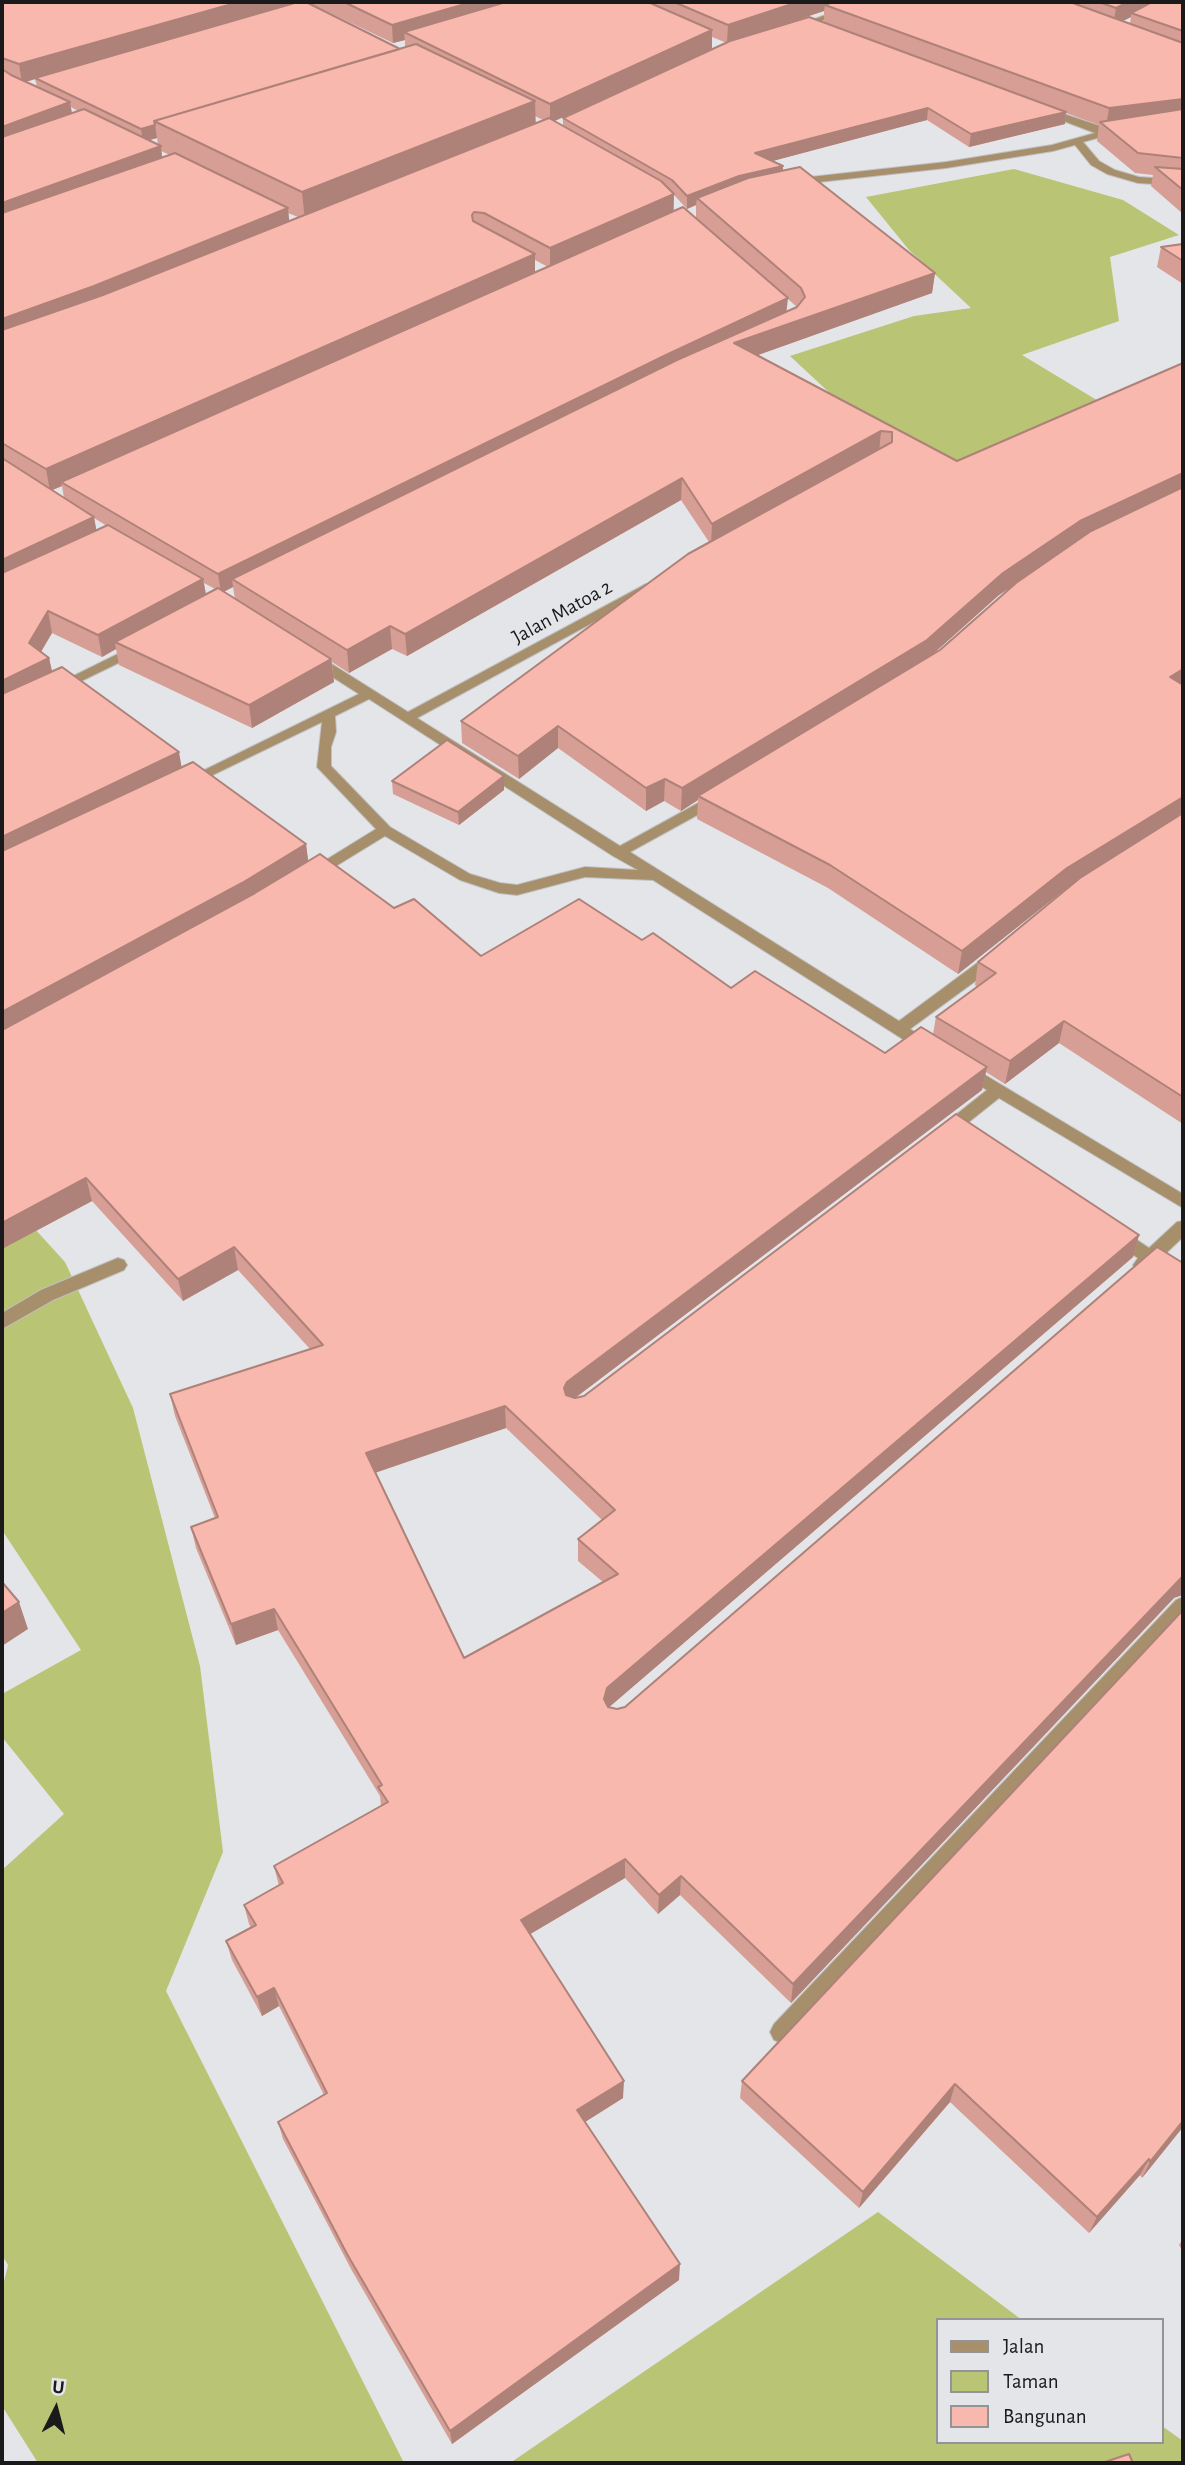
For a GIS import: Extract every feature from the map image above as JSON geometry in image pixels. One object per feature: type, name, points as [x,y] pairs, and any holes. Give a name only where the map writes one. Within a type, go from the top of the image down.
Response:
[{"type":"street","points":[[796,27],[868,2]]},
{"type":"street","points":[[808,23],[821,28]]},
{"type":"street","points":[[783,183],[946,165],[1078,142],[1111,132],[1027,104]]},
{"type":"street","points":[[1078,142],[1095,163],[1111,172],[1138,180],[1183,183]]},
{"type":"street","name":"Jalan Matoa 2","points":[[407,718],[653,584]]},
{"type":"street","points":[[44,694],[153,640]]},
{"type":"street","points":[[301,651],[899,1029],[1183,1201]]},
{"type":"street","points":[[165,792],[369,694]]},
{"type":"street","points":[[328,714],[329,732],[324,747],[324,767],[385,830],[465,877],[499,888],[532,888],[585,872],[654,876]]},
{"type":"street","points":[[618,853],[732,789]]},
{"type":"street","points":[[296,884],[385,830]]},
{"type":"street","points":[[899,1029],[1011,945]]},
{"type":"street","points":[[930,1143],[957,1130],[999,1089]]},
{"type":"street","points":[[1130,1275],[1183,1227]]},
{"type":"street","points":[[1107,1228],[1183,1279]]},
{"type":"street","points":[[2,1322],[47,1295],[118,1265]]},
{"type":"street","points":[[782,2032],[1183,1606]]},
{"type":"green space","points":[[1014,169],[1123,200],[1179,235],[1110,257],[1119,321],[1022,355],[1183,452],[922,479],[790,356],[914,316],[971,308],[909,250],[866,197]]},
{"type":"green space","points":[[2,1193],[65,1262],[133,1408],[200,1666],[223,1852],[166,1991],[404,2463],[38,2463],[2,2406],[2,2290],[8,2265],[2,2255],[2,1870],[64,1814],[2,1737],[2,1694],[81,1650],[2,1530]]},
{"type":"green space","points":[[878,2212],[1019,2318],[936,2318],[936,2444],[1164,2444],[1164,2427],[1183,2441],[1183,2463],[510,2463]]},
{"type":"building","points":[[2,2],[239,2],[19,64],[2,58]]},
{"type":"building","points":[[298,2],[306,2],[400,49],[154,121],[155,125],[141,129],[35,78]]},
{"type":"building","points":[[344,2],[472,2],[392,25]]},
{"type":"building","points":[[506,2],[648,2],[712,30],[550,104],[404,32]]},
{"type":"building","points":[[674,2],[798,2],[728,25]]},
{"type":"building","points":[[833,2],[1070,2],[1183,43],[1183,99],[1109,108],[825,5]]},
{"type":"building","points":[[1099,2],[1128,2],[1116,8]]},
{"type":"building","points":[[1152,2],[1183,2],[1183,31],[1131,13]]},
{"type":"building","points":[[809,17],[1066,112],[971,134],[928,108],[755,153],[783,166],[739,176],[687,196],[672,180],[563,118],[730,41]]},
{"type":"building","points":[[416,44],[535,101],[302,192],[154,121]]},
{"type":"building","points":[[2,69],[11,75],[70,102],[2,127]]},
{"type":"building","points":[[84,109],[161,146],[2,203],[2,137]]},
{"type":"building","points":[[1183,109],[1183,158],[1138,153],[1100,122]]},
{"type":"building","points":[[549,118],[661,181],[674,194],[550,248],[484,213],[474,212],[473,221],[535,254],[46,469],[2,443],[2,330],[103,295]]},
{"type":"building","points":[[175,153],[288,208],[94,286],[2,319],[2,213]]},
{"type":"building","points":[[800,167],[935,273],[734,343],[957,461],[1183,363],[1183,473],[1080,521],[1003,573],[927,640],[682,788],[665,779],[646,788],[558,726],[518,756],[461,721],[688,554],[892,442],[892,432],[881,431],[712,524],[682,478],[405,634],[390,626],[347,650],[232,579],[677,360],[797,307],[805,297],[801,288],[697,198],[748,178]]},
{"type":"building","points":[[1155,167],[1183,169],[1183,190]]},
{"type":"building","points":[[683,207],[788,298],[218,574],[61,482]]},
{"type":"building","points":[[1183,244],[1183,261],[1161,247]]},
{"type":"building","points":[[2,458],[94,517],[2,560]]},
{"type":"building","points":[[1183,487],[1183,669],[1170,677],[1183,685],[1183,797],[1067,868],[962,951],[830,865],[698,796],[940,650],[1016,583],[1091,531]]},
{"type":"building","points":[[108,525],[203,579],[98,635],[48,611],[29,643],[49,658],[2,681],[2,573]]},
{"type":"building","points":[[218,588],[331,659],[249,705],[115,642]]},
{"type":"building","points":[[62,667],[179,752],[2,837],[2,694]]},
{"type":"building","points":[[447,740],[504,776],[458,812],[392,781]]},
{"type":"building","points":[[193,762],[306,844],[242,883],[2,1012],[2,851]]},
{"type":"building","points":[[1183,813],[1183,1097],[1064,1021],[1010,1061],[936,1017],[996,973],[978,962],[1080,878]]},
{"type":"building","points":[[320,854],[394,908],[414,899],[481,956],[579,899],[642,940],[653,933],[731,988],[755,971],[885,1053],[921,1027],[987,1067],[567,1382],[564,1388],[566,1395],[575,1398],[584,1396],[956,1114],[1139,1235],[607,1688],[604,1699],[608,1707],[625,1707],[1157,1247],[1183,1263],[1183,1576],[793,1984],[681,1876],[659,1895],[625,1859],[521,1920],[624,2081],[577,2110],[680,2264],[450,2431],[347,2254],[278,2122],[327,2093],[274,1988],[257,1997],[226,1941],[256,1925],[244,1905],[283,1883],[274,1866],[388,1802],[378,1787],[382,1785],[274,1609],[231,1624],[191,1527],[218,1517],[170,1394],[323,1345],[234,1247],[178,1279],[86,1178],[2,1223],[2,1030],[255,893]],"holes":[[[505,1406],[615,1510],[578,1539],[618,1574],[464,1658],[366,1453]]]},
{"type":"building","points":[[2,1582],[19,1602],[2,1613]]},
{"type":"building","points":[[1183,1610],[1183,2121],[1150,2162],[1149,2159],[1097,2217],[955,2084],[863,2192],[742,2081]]},
{"type":"building","points":[[1129,2454],[1133,2463],[1102,2463]]}]
